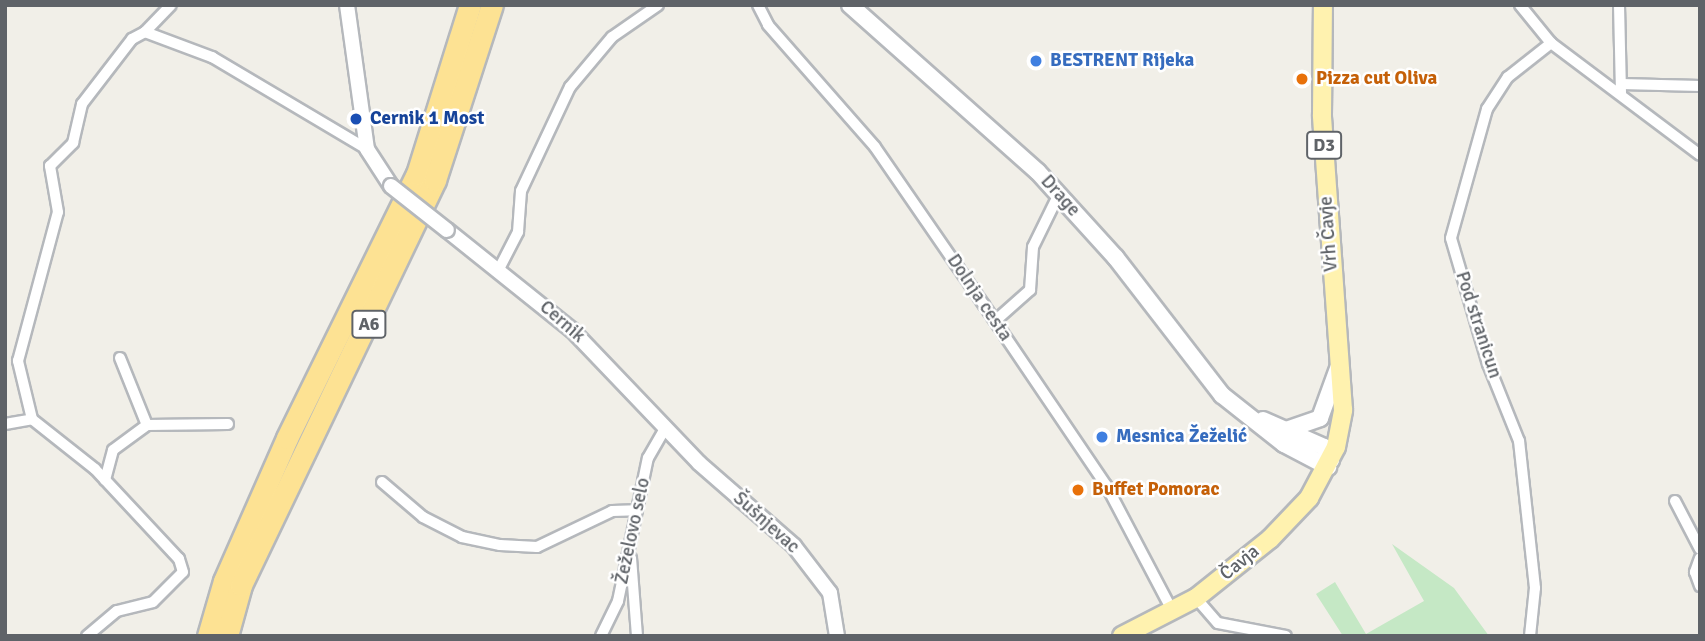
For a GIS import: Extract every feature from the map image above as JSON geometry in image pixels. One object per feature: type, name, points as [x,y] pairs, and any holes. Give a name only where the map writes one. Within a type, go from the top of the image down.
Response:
[{"type":"highway","name":"A6","points":[[208,636],[224,581],[287,438],[417,174],[470,5]]},
{"type":"highway","name":"A6","points":[[227,636],[241,585],[435,180],[492,5]]},
{"type":"main road","name":"Drage","points":[[850,5],[1059,194],[1116,258],[1195,367],[1284,444],[1329,464]]},
{"type":"main road","name":"Vrh Čavje","points":[[1322,5],[1322,115],[1342,422],[1329,464]]},
{"type":"main road","points":[[1284,430],[1320,418],[1340,363]]},
{"type":"main road","name":"Drage","points":[[1244,411],[1324,447],[1329,464]]},
{"type":"main road","name":"Čavja","points":[[1122,636],[1196,598],[1293,518],[1329,464]]},
{"type":"street","points":[[87,636],[117,611],[153,602],[183,572],[179,559],[105,480],[32,419],[18,361],[58,212],[50,166],[73,144],[82,104],[101,77],[171,5]]},
{"type":"street","points":[[346,5],[367,149]]},
{"type":"street","points":[[499,269],[519,232],[521,191],[570,87],[611,37],[658,5]]},
{"type":"street","name":"Dolnja cesta","points":[[758,5],[768,25],[874,147],[995,321],[1106,485],[1172,610]]},
{"type":"street","points":[[1520,5],[1551,43],[1621,89],[1700,155]]},
{"type":"street","points":[[1619,5],[1621,89]]},
{"type":"street","points":[[145,32],[212,57],[367,149]]},
{"type":"street","name":"Pod stranicun","points":[[1530,636],[1535,588],[1524,466],[1452,227],[1494,96],[1551,43]]},
{"type":"street","points":[[1621,89],[1700,86]]},
{"type":"street","name":"Cernik","points":[[367,149],[391,186],[499,269],[606,361],[666,427]]},
{"type":"street","points":[[995,321],[1030,290],[1033,247],[1059,194]]},
{"type":"street","points":[[5,356],[18,361]]},
{"type":"street","points":[[120,358],[147,425]]},
{"type":"street","points":[[5,424],[32,419]]},
{"type":"street","points":[[105,480],[113,450],[147,425],[228,424]]},
{"type":"street","name":"Žeželovo selo","points":[[601,636],[614,617],[652,446],[666,427]]},
{"type":"street","name":"Šušnjevac","points":[[666,427],[817,570],[830,593],[838,636]]},
{"type":"street","points":[[382,482],[423,517],[462,537],[500,545],[537,547],[612,511],[636,510]]},
{"type":"street","points":[[1675,501],[1700,550]]},
{"type":"street","points":[[630,543],[637,636]]},
{"type":"street","points":[[1700,558],[1695,572],[1700,586]]},
{"type":"street","points":[[1196,598],[1217,622],[1286,636]]},
{"type":"green space","points":[[1392,544],[1454,588],[1489,636],[1343,636],[1316,594],[1335,582],[1366,634],[1424,601]]},
{"type":"place","name":"BESTRENT Rijeka","points":[[1036,61]]},
{"type":"place","name":"Pizza cut Oliva","points":[[1302,79]]},
{"type":"place","name":"Cernik 1 Most","points":[[356,119]]},
{"type":"place","name":"Mesnica Žeželić","points":[[1102,437]]},
{"type":"place","name":"Buffet Pomorac","points":[[1078,490]]}]
